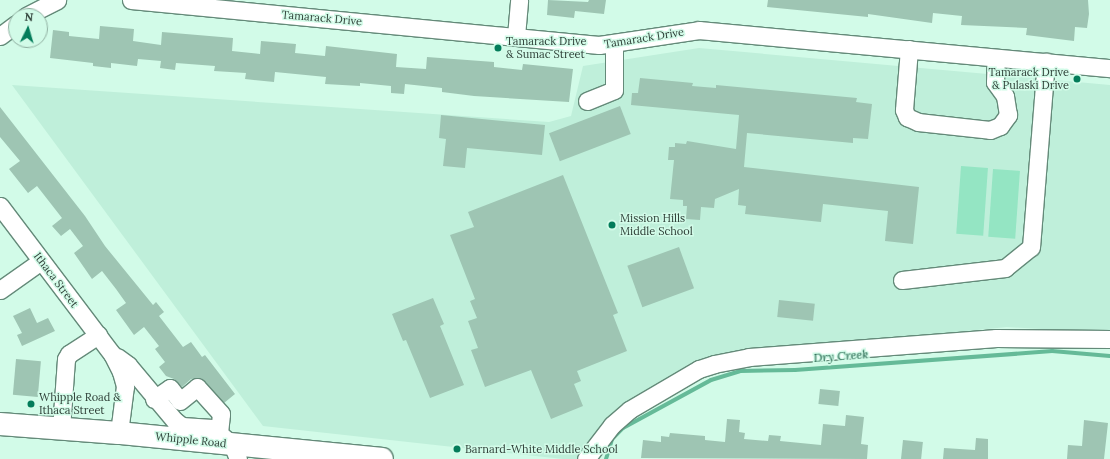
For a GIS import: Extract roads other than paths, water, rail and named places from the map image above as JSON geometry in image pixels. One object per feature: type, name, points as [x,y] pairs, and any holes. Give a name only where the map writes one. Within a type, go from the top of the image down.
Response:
[{"type":"main road","name":"Whipple Road","points":[[0,424],[119,433],[230,446],[382,459]]},
{"type":"street","points":[[30,8],[57,0]]},
{"type":"street","name":"Tamarack Drive","points":[[130,0],[599,45],[699,30],[1110,68]]},
{"type":"street","points":[[516,36],[519,0]]},
{"type":"street","points":[[587,101],[614,90],[614,43]]},
{"type":"street","points":[[909,50],[904,110],[907,117],[918,122],[990,130],[1000,126],[1008,115],[1005,96],[995,82],[996,58]]},
{"type":"street","points":[[902,280],[1005,268],[1031,247],[1046,62]]},
{"type":"street","name":"Ithaca Street","points":[[0,206],[112,354],[121,372],[125,386],[119,433]]},
{"type":"street","points":[[0,290],[41,261]]},
{"type":"street","points":[[61,429],[66,359],[69,354],[98,335]]},
{"type":"street","points":[[586,459],[612,425],[628,410],[699,369],[714,364],[750,357],[996,338],[1110,339]]},
{"type":"street","name":"Ithaca Street","points":[[112,354],[128,365],[154,399],[182,426],[212,428],[230,446]]},
{"type":"street","points":[[154,399],[170,388],[180,401],[197,387],[221,414],[230,446]]},
{"type":"waterway","name":"Dry Creek","points":[[606,459],[612,439],[623,428],[711,380],[740,371],[795,370],[1052,351],[1110,356]]},
{"type":"place","name":"Tamarack Drive & Sumac Street","points":[[498,48]]},
{"type":"place","name":"Tamarack Drive & Pulaski Drive","points":[[1077,79]]},
{"type":"place","name":"Mission Hills Middle School","points":[[612,225]]},
{"type":"place","name":"Whipple Road & Ithaca Street","points":[[31,404]]},
{"type":"place","name":"Barnard-White Middle School","points":[[457,449]]}]
